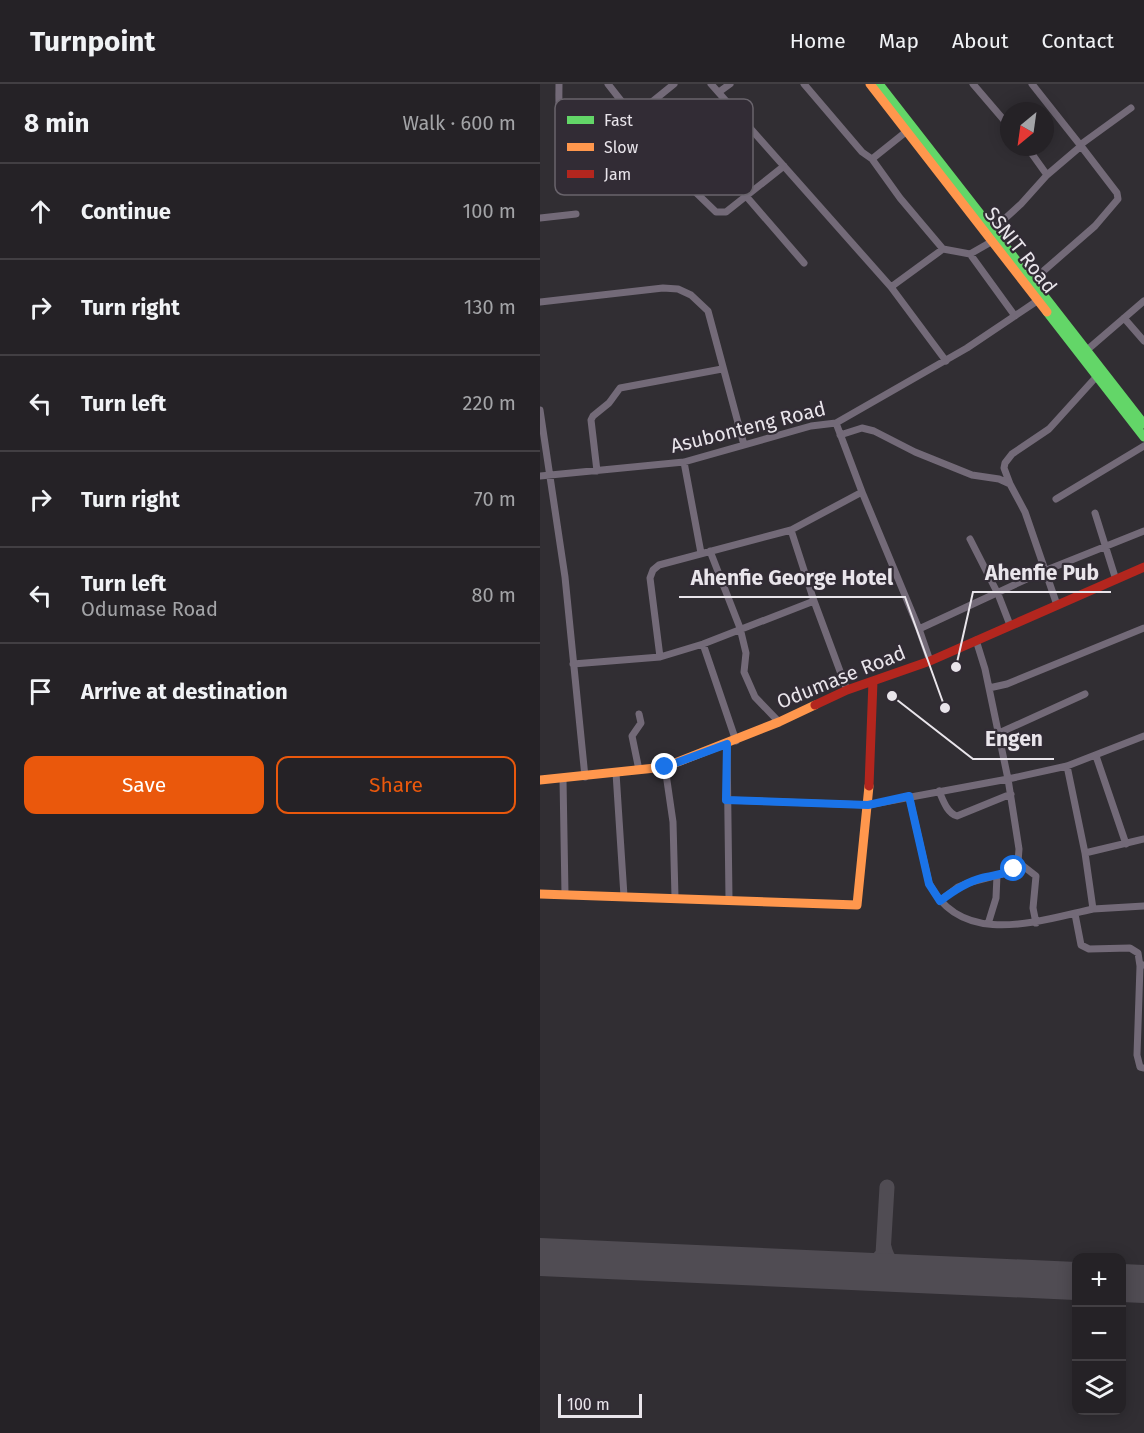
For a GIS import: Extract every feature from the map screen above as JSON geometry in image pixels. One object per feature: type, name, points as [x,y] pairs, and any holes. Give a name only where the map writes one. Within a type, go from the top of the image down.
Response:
[{"type":"street","points":[[560,84],[560,99]]},
{"type":"street","points":[[608,84],[620,99]]},
{"type":"street","points":[[656,99],[674,84]]},
{"type":"street","points":[[711,84],[724,99]]},
{"type":"street","points":[[719,93],[730,84]]},
{"type":"street","points":[[804,84],[862,152],[872,159],[900,198],[943,249],[970,254],[1015,316]]},
{"type":"street","name":"SSNIT Road","points":[[870,84],[968,206]]},
{"type":"street","name":"SSNIT Road","points":[[879,84],[1038,301],[1144,437]]},
{"type":"street","points":[[973,84],[1000,116]]},
{"type":"street","points":[[1032,84],[1117,193],[1118,200],[1095,226],[1032,281]]},
{"type":"street","points":[[970,254],[1047,175],[1080,145],[1131,108]]},
{"type":"street","points":[[753,131],[891,287],[946,361]]},
{"type":"street","points":[[872,159],[907,131]]},
{"type":"street","points":[[1033,156],[1047,175]]},
{"type":"street","points":[[753,190],[784,166]]},
{"type":"street","points":[[698,195],[716,212],[726,212],[746,196],[804,263]]},
{"type":"street","points":[[540,218],[576,214]]},
{"type":"street","name":"SSNIT Road","points":[[990,236],[1032,281],[1144,424]]},
{"type":"street","points":[[891,287],[943,249]]},
{"type":"street","points":[[540,302],[663,288],[678,289],[691,295],[708,311],[744,445]]},
{"type":"street","name":"Asubonteng Road","points":[[540,476],[684,462],[811,426],[836,423],[946,361],[1038,301]]},
{"type":"street","points":[[1086,350],[1144,301]]},
{"type":"street","points":[[1124,318],[1144,341]]},
{"type":"street","points":[[597,471],[591,420],[609,403],[620,388],[722,369]]},
{"type":"street","points":[[1057,605],[1025,512],[1004,468],[1008,458],[1049,429],[1097,376]]},
{"type":"street","points":[[540,410],[565,577],[585,777]]},
{"type":"street","points":[[836,423],[930,661]]},
{"type":"street","points":[[840,435],[862,428],[874,431],[915,452],[972,475],[999,479],[1010,484]]},
{"type":"street","points":[[1056,499],[1144,446]]},
{"type":"street","points":[[684,462],[701,553]]},
{"type":"street","points":[[660,657],[650,578],[653,570],[701,553],[791,530],[862,492]]},
{"type":"street","points":[[1095,513],[1116,580]]},
{"type":"street","points":[[791,530],[847,690]]},
{"type":"street","points":[[919,629],[1044,572],[1144,531]]},
{"type":"street","points":[[970,539],[998,594],[1010,626]]},
{"type":"street","points":[[710,551],[740,628],[746,653],[744,672],[755,697],[779,722]]},
{"type":"street","name":"Odumase Road","points":[[540,780],[665,767],[731,743],[847,690],[930,661],[1144,567]]},
{"type":"street","points":[[573,664],[660,657],[703,644],[814,601]]},
{"type":"street","points":[[989,688],[1007,684],[1144,628]]},
{"type":"street","points":[[940,901],[958,887],[1014,869],[1018,862],[1019,849],[1011,794],[982,657],[976,640]]},
{"type":"street","points":[[703,644],[731,743],[726,800],[729,899]]},
{"type":"street","points":[[540,894],[857,905],[868,805],[873,681]]},
{"type":"street","points":[[999,733],[1085,694]]},
{"type":"street","points":[[639,714],[640,723],[632,736],[639,770]]},
{"type":"street","points":[[726,800],[868,805],[1067,766],[1144,736]]},
{"type":"street","points":[[1096,756],[1126,844]]},
{"type":"street","points":[[1067,766],[1085,853],[1093,909]]},
{"type":"street","points":[[665,767],[673,822],[675,897]]},
{"type":"street","points":[[616,773],[624,896]]},
{"type":"street","points":[[563,779],[565,894]]},
{"type":"street","points":[[939,791],[952,814],[957,816],[1011,794]]},
{"type":"street","points":[[909,796],[929,884],[945,907],[960,916],[988,924],[1035,923],[1093,909],[1144,906]]},
{"type":"street","points":[[1085,853],[1144,839]]},
{"type":"street","points":[[1018,862],[1036,876],[1035,923]]},
{"type":"street","points":[[988,924],[996,898],[997,875]]},
{"type":"street","points":[[1075,914],[1081,945],[1089,950],[1130,948],[1138,953],[1142,965],[1137,1055],[1140,1067],[1144,1068]]},
{"type":"taxiway","points":[[859,1271],[874,1264],[883,1254],[887,1187]]},
{"type":"taxiway","points":[[884,1247],[892,1264],[908,1274]]},
{"type":"runway","points":[[540,1257],[1072,1281]]},
{"type":"runway","points":[[1126,1283],[1144,1284]]},
{"type":"traffic: fast","points":[[879,84],[1144,424]]},
{"type":"traffic: fast","points":[[1047,312],[1144,437]]},
{"type":"traffic: slow","points":[[870,84],[1047,312]]},
{"type":"traffic: slow","points":[[540,780],[665,767],[779,722],[815,705]]},
{"type":"traffic: slow","points":[[540,894],[857,905],[869,786]]},
{"type":"traffic: jam","points":[[815,705],[847,690],[930,661],[1144,567]]},
{"type":"traffic: jam","points":[[869,786],[873,681]]},
{"type":"place","name":"Ahenfie Pub","points":[[956,667]]},
{"type":"place","name":"Engen","points":[[892,696]]},
{"type":"place","name":"Ahenfie George Hotel","points":[[945,708]]},
{"type":"route","points":[[665,767],[727,744],[726,800],[868,805],[909,796],[929,884],[940,901],[958,887],[1014,869]]}]
